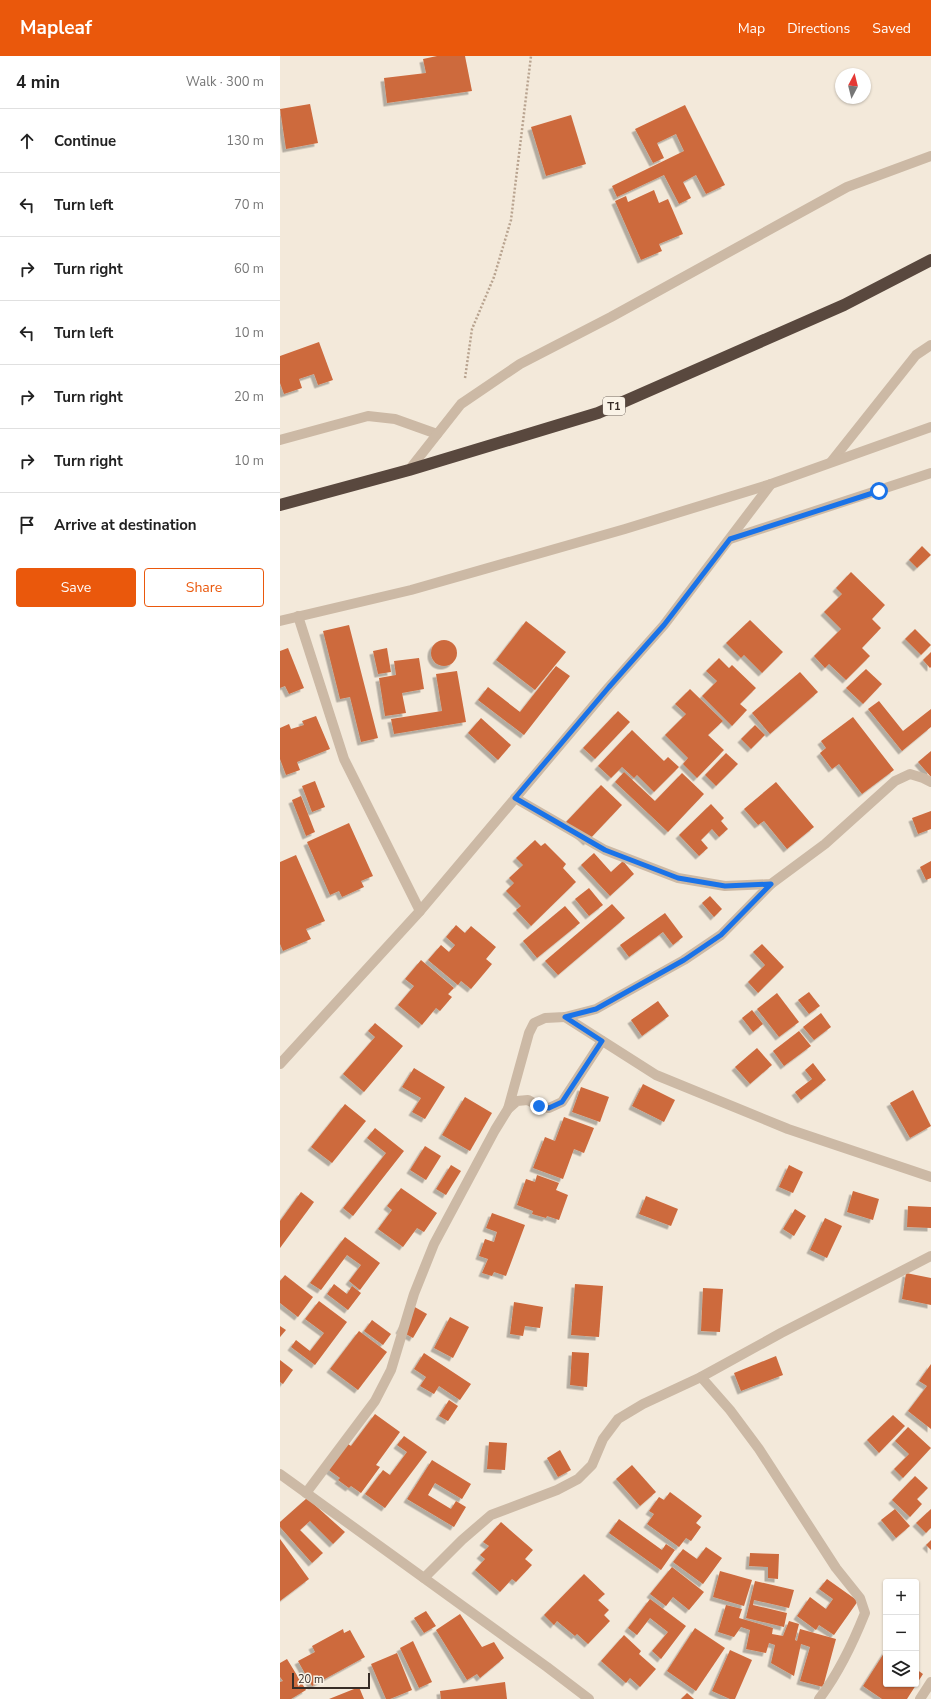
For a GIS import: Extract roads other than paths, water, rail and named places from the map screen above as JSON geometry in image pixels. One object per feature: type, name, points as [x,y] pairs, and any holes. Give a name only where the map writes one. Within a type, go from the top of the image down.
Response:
[{"type":"highway","name":"T1","points":[[280,505],[409,470],[598,413],[844,305],[931,260]]},
{"type":"street","points":[[409,470],[461,404],[520,364],[611,317],[847,187],[931,156]]},
{"type":"street","points":[[831,462],[916,355],[931,345]]},
{"type":"street","points":[[280,440],[368,416],[395,419],[437,434]]},
{"type":"street","points":[[280,621],[411,590],[625,529],[771,484],[931,427]]},
{"type":"street","points":[[730,539],[931,472]]},
{"type":"street","points":[[280,1064],[420,911],[609,687],[664,625],[771,484]]},
{"type":"street","points":[[298,616],[344,759],[420,911]]},
{"type":"street","points":[[306,1493],[375,1401],[391,1370],[414,1294],[434,1244],[495,1130],[508,1109],[529,1033],[534,1024],[545,1018],[565,1017],[596,1009],[684,960],[721,935],[771,884],[825,844],[895,781],[910,774],[931,782]]},
{"type":"street","points":[[515,798],[605,850],[678,878],[725,886],[771,884]]},
{"type":"street","points":[[565,1017],[663,1078],[788,1129],[931,1177]]},
{"type":"street","points":[[508,1109],[517,1101],[528,1100],[539,1106],[549,1108],[562,1102],[602,1041]]},
{"type":"street","points":[[424,1578],[462,1540],[491,1515],[557,1490],[578,1479],[592,1465],[603,1439],[618,1419],[643,1404],[701,1377],[781,1332],[931,1256]]},
{"type":"street","points":[[701,1377],[730,1410],[759,1449],[836,1568],[860,1598],[865,1613],[860,1626],[829,1686],[819,1699]]},
{"type":"street","points":[[280,1474],[589,1699]]},
{"type":"street","points":[[920,1699],[931,1682]]}]
